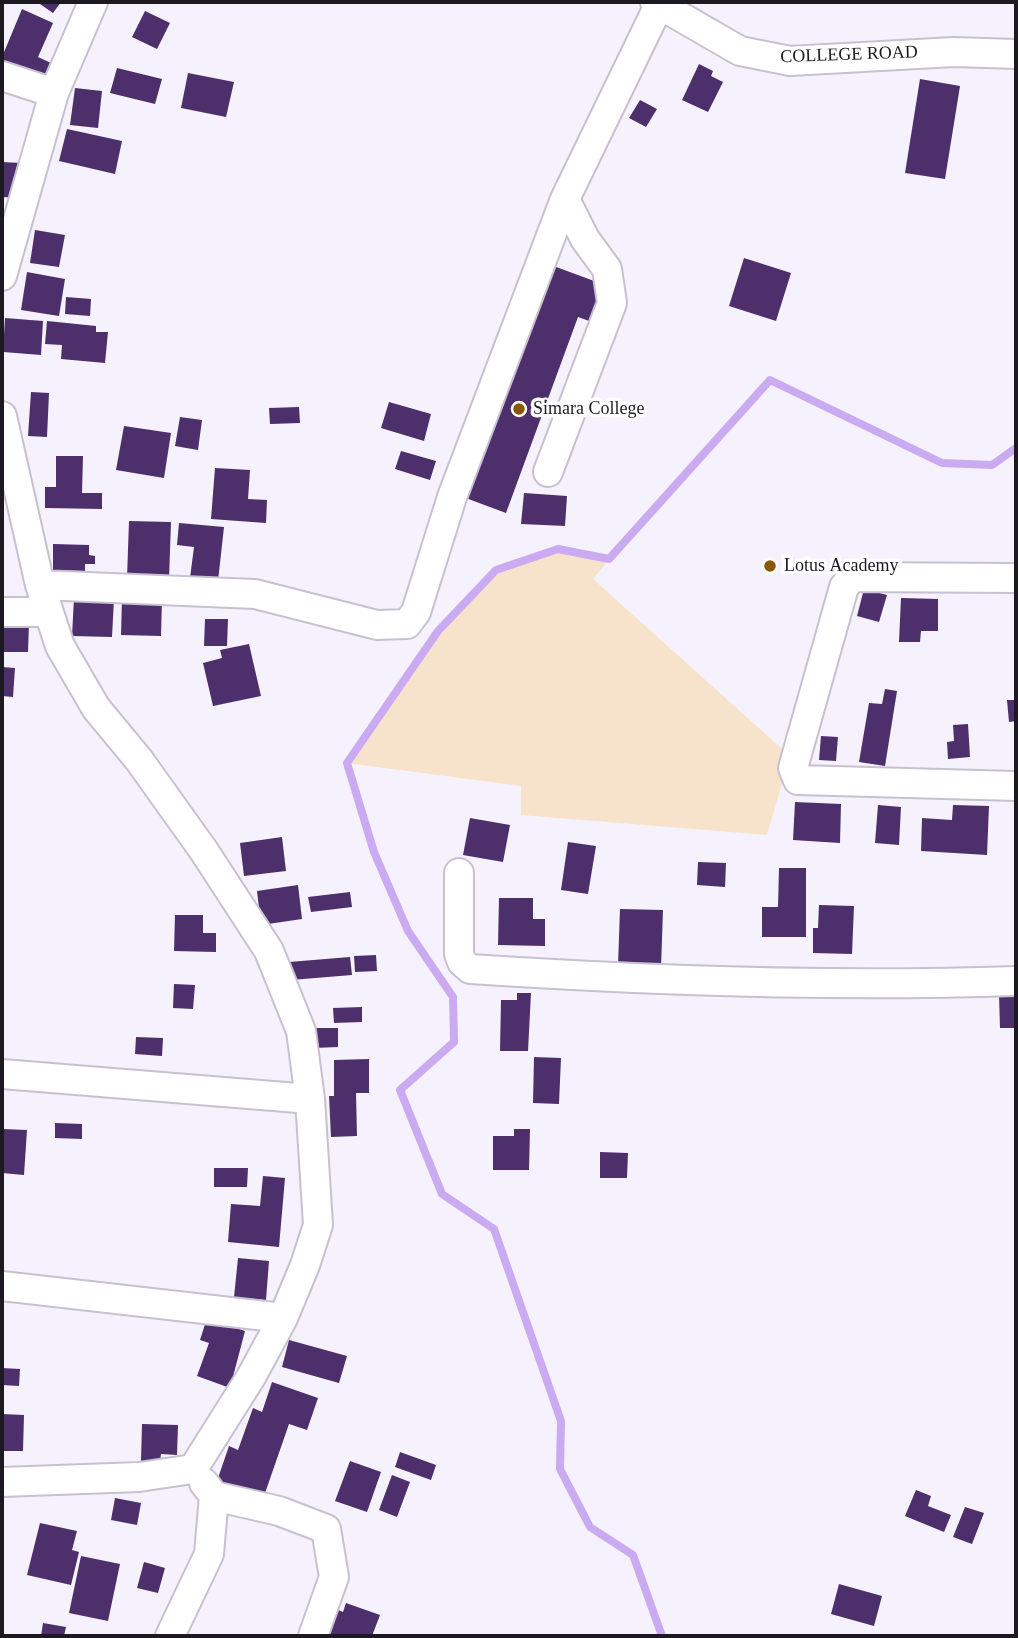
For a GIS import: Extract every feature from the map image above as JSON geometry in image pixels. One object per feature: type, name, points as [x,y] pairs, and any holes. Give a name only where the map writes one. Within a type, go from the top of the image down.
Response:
[{"type":"street","points":[[2,276],[12,204],[54,93],[93,2]]},
{"type":"street","points":[[2,612],[44,599],[256,594],[377,625],[407,624],[416,612],[452,497],[565,199],[657,4]]},
{"type":"street","name":"COLLEGE ROAD","points":[[657,4],[740,51],[790,61],[954,52],[1016,54]]},
{"type":"street","points":[[2,76],[54,93]]},
{"type":"street","points":[[548,472],[612,303],[607,269],[585,239],[565,199]]},
{"type":"street","points":[[2,416],[44,599],[60,646],[96,708],[139,760],[197,841],[269,951],[301,1031],[310,1099],[317,1225],[305,1265],[283,1318],[251,1377],[192,1469],[139,1477],[2,1482]]},
{"type":"street","points":[[1016,578],[852,577],[844,587],[793,768],[798,780],[1016,786]]},
{"type":"street","points":[[459,873],[459,954],[462,962],[470,969],[558,975],[841,983],[1016,981]]},
{"type":"street","points":[[2,1074],[310,1099]]},
{"type":"street","points":[[2,1286],[283,1318]]},
{"type":"street","points":[[192,1469],[214,1496],[279,1511],[326,1530],[334,1577],[313,1636]]},
{"type":"street","points":[[170,1636],[209,1554],[214,1496]]},
{"type":"shaded area","points":[[558,549],[609,559],[593,579],[790,756],[767,835],[521,815],[521,786],[347,763],[438,631],[496,570]]},
{"type":"building","points":[[37,2],[61,2],[53,13]]},
{"type":"building","points":[[22,9],[53,23],[38,57],[51,63],[42,83],[2,66],[2,57]]},
{"type":"building","points":[[145,11],[170,23],[157,49],[132,37]]},
{"type":"building","points":[[699,64],[713,71],[711,76],[723,82],[708,112],[682,100]]},
{"type":"building","points":[[117,68],[162,79],[155,104],[110,93]]},
{"type":"building","points":[[188,73],[234,82],[226,117],[181,108]]},
{"type":"building","points":[[920,79],[960,86],[945,179],[905,173]]},
{"type":"building","points":[[75,88],[102,91],[98,128],[70,125]]},
{"type":"building","points":[[640,100],[657,109],[646,127],[629,118]]},
{"type":"building","points":[[67,129],[122,141],[115,174],[59,161]]},
{"type":"building","points":[[2,162],[21,163],[18,198],[2,197]]},
{"type":"building","points":[[35,230],[65,235],[59,267],[30,263]]},
{"type":"building","points":[[744,258],[791,273],[776,321],[729,306]]},
{"type":"building","name":"Simara College","points":[[548,264],[605,285],[592,322],[578,317],[506,513],[463,497]]},
{"type":"building","points":[[27,272],[65,279],[59,316],[21,310]]},
{"type":"building","points":[[66,297],[91,299],[90,316],[65,314]]},
{"type":"building","points":[[5,318],[43,321],[41,355],[3,352]]},
{"type":"building","points":[[47,321],[96,326],[96,332],[108,332],[105,363],[61,359],[62,345],[45,344]]},
{"type":"building","points":[[31,392],[49,393],[47,437],[28,436]]},
{"type":"building","points":[[389,402],[431,414],[424,441],[381,428]]},
{"type":"building","points":[[299,407],[300,423],[270,424],[269,408]]},
{"type":"building","points":[[180,417],[202,420],[198,450],[175,446]]},
{"type":"building","points":[[124,426],[171,433],[164,478],[116,470]]},
{"type":"building","points":[[401,451],[436,461],[430,480],[395,469]]},
{"type":"building","points":[[56,456],[83,456],[82,493],[102,493],[102,509],[45,508],[45,487],[56,487]]},
{"type":"building","points":[[215,468],[250,470],[248,499],[267,500],[266,523],[211,519]]},
{"type":"building","points":[[524,493],[567,496],[565,526],[521,524]]},
{"type":"building","points":[[129,521],[171,522],[169,579],[127,578]]},
{"type":"building","points":[[179,523],[224,527],[218,581],[190,578],[194,547],[177,545]]},
{"type":"building","points":[[53,544],[89,545],[89,555],[95,556],[95,564],[85,564],[85,571],[53,570]]},
{"type":"building","points":[[864,589],[887,595],[879,622],[857,616]]},
{"type":"building","points":[[122,597],[162,598],[161,636],[121,635]]},
{"type":"building","points":[[74,598],[114,599],[112,637],[72,636]]},
{"type":"building","points":[[901,598],[938,599],[938,631],[921,631],[920,642],[899,642]]},
{"type":"building","points":[[205,619],[228,619],[227,646],[204,646]]},
{"type":"building","points":[[4,623],[29,623],[28,652],[3,652]]},
{"type":"building","points":[[249,644],[261,696],[213,706],[203,663],[222,658],[220,650]]},
{"type":"building","points":[[2,667],[15,668],[13,697],[2,696]]},
{"type":"building","points":[[885,689],[897,691],[885,766],[859,762],[869,703],[882,704]]},
{"type":"building","points":[[1007,700],[1016,700],[1016,721],[1009,722]]},
{"type":"building","points":[[968,724],[970,757],[948,759],[947,742],[954,741],[953,725]]},
{"type":"building","points":[[821,736],[838,737],[836,761],[819,760]]},
{"type":"building","points":[[795,802],[841,804],[840,843],[793,840]]},
{"type":"building","points":[[878,805],[901,807],[899,845],[875,843]]},
{"type":"building","points":[[953,805],[989,806],[987,855],[921,851],[922,818],[952,820]]},
{"type":"building","points":[[470,818],[510,825],[503,862],[463,855]]},
{"type":"building","points":[[282,837],[286,871],[244,876],[240,843]]},
{"type":"building","points":[[568,842],[596,846],[588,894],[561,890]]},
{"type":"building","points":[[698,862],[726,863],[725,887],[697,885]]},
{"type":"building","points":[[779,868],[806,868],[806,937],[762,937],[762,907],[778,907]]},
{"type":"building","points":[[298,885],[302,919],[261,925],[257,891]]},
{"type":"building","points":[[350,892],[352,907],[311,912],[308,897]]},
{"type":"building","points":[[499,898],[533,898],[533,919],[545,919],[545,946],[498,945]]},
{"type":"building","points":[[819,905],[854,906],[852,954],[813,953],[813,928],[818,928]]},
{"type":"building","points":[[620,909],[663,910],[661,968],[618,966]]},
{"type":"building","points":[[175,915],[203,915],[203,933],[216,933],[216,952],[174,951]]},
{"type":"building","points":[[376,955],[377,971],[355,972],[354,956]]},
{"type":"building","points":[[350,957],[352,975],[291,980],[289,962]]},
{"type":"building","points":[[174,984],[195,985],[193,1009],[173,1008]]},
{"type":"building","points":[[517,993],[531,993],[528,1051],[500,1051],[501,1000],[517,1000]]},
{"type":"building","points":[[999,994],[1016,994],[1016,1028],[1000,1028]]},
{"type":"building","points":[[362,1007],[362,1022],[334,1023],[333,1008]]},
{"type":"building","points":[[314,1028],[338,1028],[338,1047],[314,1048]]},
{"type":"building","points":[[136,1037],[163,1038],[162,1056],[135,1054]]},
{"type":"building","points":[[534,1057],[561,1058],[559,1104],[533,1103]]},
{"type":"building","points":[[369,1059],[369,1093],[356,1093],[357,1136],[331,1137],[329,1096],[334,1096],[334,1060]]},
{"type":"building","points":[[55,1123],[82,1124],[82,1139],[55,1138]]},
{"type":"building","points":[[3,1129],[27,1130],[24,1175],[2,1173]]},
{"type":"building","points":[[514,1129],[530,1129],[529,1170],[493,1170],[493,1136],[514,1136]]},
{"type":"building","points":[[600,1152],[628,1153],[627,1178],[600,1178]]},
{"type":"building","points":[[214,1168],[248,1168],[247,1187],[214,1187]]},
{"type":"building","points":[[263,1176],[285,1178],[279,1247],[228,1242],[231,1204],[260,1206]]},
{"type":"building","points":[[238,1258],[269,1261],[266,1300],[234,1297]]},
{"type":"building","points":[[207,1318],[245,1331],[230,1388],[197,1376],[209,1343],[200,1340]]},
{"type":"building","points":[[289,1340],[347,1356],[339,1383],[282,1367]]},
{"type":"building","points":[[2,1368],[20,1369],[19,1386],[2,1385]]},
{"type":"building","points":[[272,1382],[318,1398],[307,1430],[289,1424],[264,1496],[217,1481],[229,1446],[238,1450],[253,1408],[262,1412]]},
{"type":"building","points":[[2,1414],[24,1415],[23,1451],[2,1451]]},
{"type":"building","points":[[142,1424],[178,1425],[177,1455],[161,1454],[160,1462],[141,1461]]},
{"type":"building","points":[[400,1452],[436,1465],[431,1480],[395,1467]]},
{"type":"building","points":[[350,1461],[381,1472],[367,1512],[335,1501]]},
{"type":"building","points":[[392,1475],[410,1482],[397,1517],[379,1510]]},
{"type":"building","points":[[916,1490],[931,1496],[928,1506],[951,1515],[944,1532],[905,1516]]},
{"type":"building","points":[[115,1498],[141,1503],[137,1525],[111,1520]]},
{"type":"building","points":[[965,1507],[984,1513],[972,1544],[953,1537]]},
{"type":"building","points":[[40,1523],[77,1531],[72,1550],[79,1552],[71,1585],[27,1575]]},
{"type":"building","points":[[81,1556],[120,1564],[108,1621],[69,1613]]},
{"type":"building","points":[[144,1562],[165,1568],[158,1593],[137,1588]]},
{"type":"building","points":[[839,1584],[882,1596],[874,1626],[831,1614]]},
{"type":"building","points":[[346,1603],[380,1615],[372,1636],[326,1636],[336,1609],[343,1612]]},
{"type":"building","points":[[43,1623],[66,1627],[64,1636],[41,1636]]},
{"type":"waterway","points":[[662,1636],[633,1555],[590,1527],[560,1469],[561,1421],[494,1229],[442,1194],[400,1090],[454,1042],[453,997],[408,931],[374,852],[347,763],[438,631],[496,570],[558,549],[609,559],[770,380],[942,463],[992,465],[1016,448]]},
{"type":"place","name":"Simara College","points":[[519,409]]},
{"type":"place","name":"Lotus Academy","points":[[770,566]]}]
